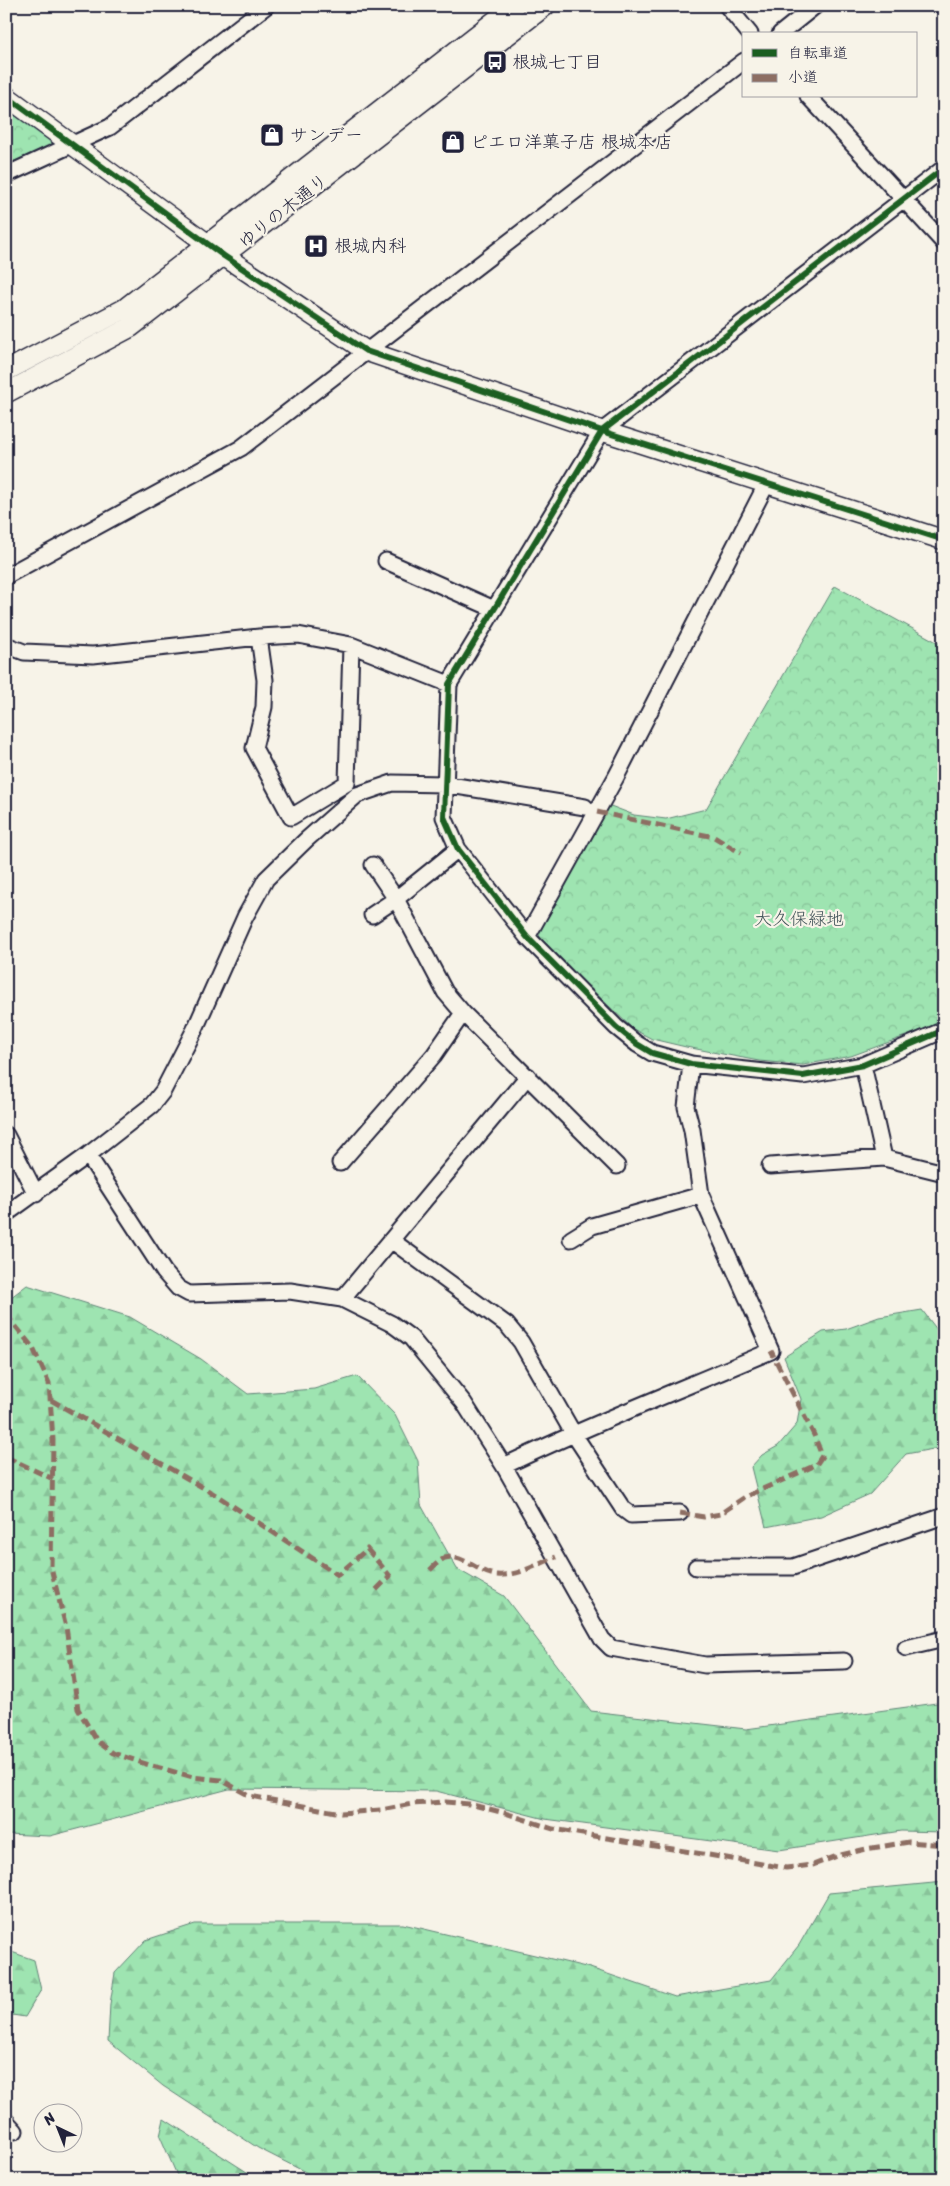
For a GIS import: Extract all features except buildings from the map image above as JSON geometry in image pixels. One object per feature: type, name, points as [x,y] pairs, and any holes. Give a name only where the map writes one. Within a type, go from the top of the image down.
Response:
[{"type":"street","points":[[6,175],[73,146],[110,127],[266,6]]},
{"type":"street","name":"ゆりの木通り","points":[[6,393],[131,327],[216,251],[514,6]]},
{"type":"street","name":"ゆりの木通り","points":[[6,371],[124,310],[216,251],[545,6]]},
{"type":"street","points":[[727,6],[748,32]]},
{"type":"street","points":[[782,32],[815,6]]},
{"type":"street","points":[[6,576],[241,448],[742,64]]},
{"type":"street","points":[[6,96],[216,251],[366,351],[602,431],[944,540]]},
{"type":"street","points":[[810,98],[944,243]]},
{"type":"street","points":[[944,168],[602,431],[448,684],[444,784],[444,817],[458,849],[527,937],[616,1027],[652,1053],[691,1064],[804,1076],[863,1065],[944,1030]]},
{"type":"street","points":[[527,937],[616,778],[767,483]]},
{"type":"street","points":[[386,561],[494,609]]},
{"type":"street","points":[[6,645],[24,652],[93,655],[259,637],[298,636],[351,645],[448,684]]},
{"type":"street","points":[[259,637],[265,680],[264,707],[254,748],[291,817],[347,783],[351,645]]},
{"type":"street","points":[[6,1214],[88,1155],[152,1105],[164,1091],[195,1028],[245,917],[266,879],[306,840],[357,795],[392,783],[444,784],[585,807]]},
{"type":"street","points":[[372,915],[396,899],[458,849]]},
{"type":"street","points":[[373,865],[396,899],[445,992],[617,1166]]},
{"type":"street","points":[[340,1163],[434,1054],[463,1012]]},
{"type":"street","points":[[504,1466],[573,1433],[638,1408],[771,1350],[701,1195],[692,1130],[686,1107],[691,1064]]},
{"type":"street","points":[[863,1065],[884,1158]]},
{"type":"street","points":[[342,1299],[528,1076]]},
{"type":"street","points":[[6,1135],[36,1194]]},
{"type":"street","points":[[88,1155],[164,1272],[178,1288],[189,1294],[290,1291],[342,1299],[392,1324],[410,1338],[464,1403],[504,1466],[602,1639],[611,1648],[705,1665],[844,1661]]},
{"type":"street","points":[[770,1166],[884,1158],[944,1174]]},
{"type":"street","points":[[571,1239],[592,1226],[701,1195]]},
{"type":"street","points":[[391,1240],[508,1325],[521,1342],[573,1433],[623,1509],[631,1515],[680,1513]]},
{"type":"street","points":[[696,1568],[793,1567],[944,1516]]},
{"type":"street","points":[[906,1648],[944,1639]]},
{"type":"green space","points":[[6,96],[73,146],[6,175]]},
{"type":"green space","name":"大久保緑地","points":[[835,586],[944,646],[944,1022],[851,1056],[803,1065],[759,1061],[652,1039],[633,1029],[542,942],[538,932],[608,805],[634,815],[666,819],[706,809]]},
{"type":"green space","points":[[27,1285],[130,1317],[201,1359],[248,1394],[314,1389],[357,1376],[395,1415],[418,1461],[421,1505],[457,1569],[504,1596],[591,1711],[746,1729],[944,1702],[944,1832],[901,1831],[779,1850],[545,1819],[436,1791],[229,1789],[50,1836],[6,1834],[6,1301]]},
{"type":"green space","points":[[922,1310],[944,1339],[944,1447],[906,1454],[870,1494],[821,1516],[766,1527],[751,1467],[762,1455],[778,1446],[797,1424],[801,1399],[784,1357],[823,1332],[846,1329],[879,1317]]},
{"type":"green space","points":[[944,1882],[944,2180],[321,2180],[258,2148],[163,2086],[108,2041],[110,2004],[115,1973],[146,1940],[195,1924],[403,1924],[590,1968],[675,1997],[771,1980],[799,1945],[829,1893]]},
{"type":"green space","points":[[6,1950],[34,1960],[41,1990],[25,2017],[6,2014]]},
{"type":"green space","points":[[164,2119],[250,2174],[253,2180],[179,2180],[160,2136]]},
{"type":"marked path","points":[[597,812],[714,837],[741,853]]},
{"type":"marked path","points":[[6,1314],[33,1348],[49,1383],[53,1440],[51,1568],[66,1627],[78,1709],[97,1741],[113,1753],[193,1777],[221,1780],[250,1796],[341,1813],[381,1810],[412,1804],[446,1802],[469,1804],[505,1813],[553,1829],[786,1868],[813,1865],[840,1855],[909,1842],[944,1845]]},
{"type":"marked path","points":[[680,1513],[704,1517],[720,1514],[745,1497],[816,1465],[822,1456],[814,1435],[771,1351]]},
{"type":"marked path","points":[[51,1400],[216,1495],[338,1575],[367,1549],[390,1576],[376,1590]]},
{"type":"marked path","points":[[6,1457],[53,1479]]},
{"type":"marked path","points":[[430,1570],[443,1559],[451,1557],[458,1558],[490,1574],[504,1575],[527,1569],[556,1557]]},
{"type":"cycle path","points":[[6,96],[224,256],[366,351],[602,431],[944,540]]},
{"type":"cycle path","points":[[944,168],[602,431],[449,684],[444,817],[458,849],[527,937],[616,1027],[652,1053],[691,1064],[803,1076],[863,1065],[944,1030]]},
{"type":"place","name":"根城七丁目","points":[[495,62]]},
{"type":"place","name":"サンデー","points":[[272,135]]},
{"type":"place","name":"ピエロ洋菓子店 根城本店","points":[[453,142]]},
{"type":"place","name":"根城内科","points":[[316,246]]}]
